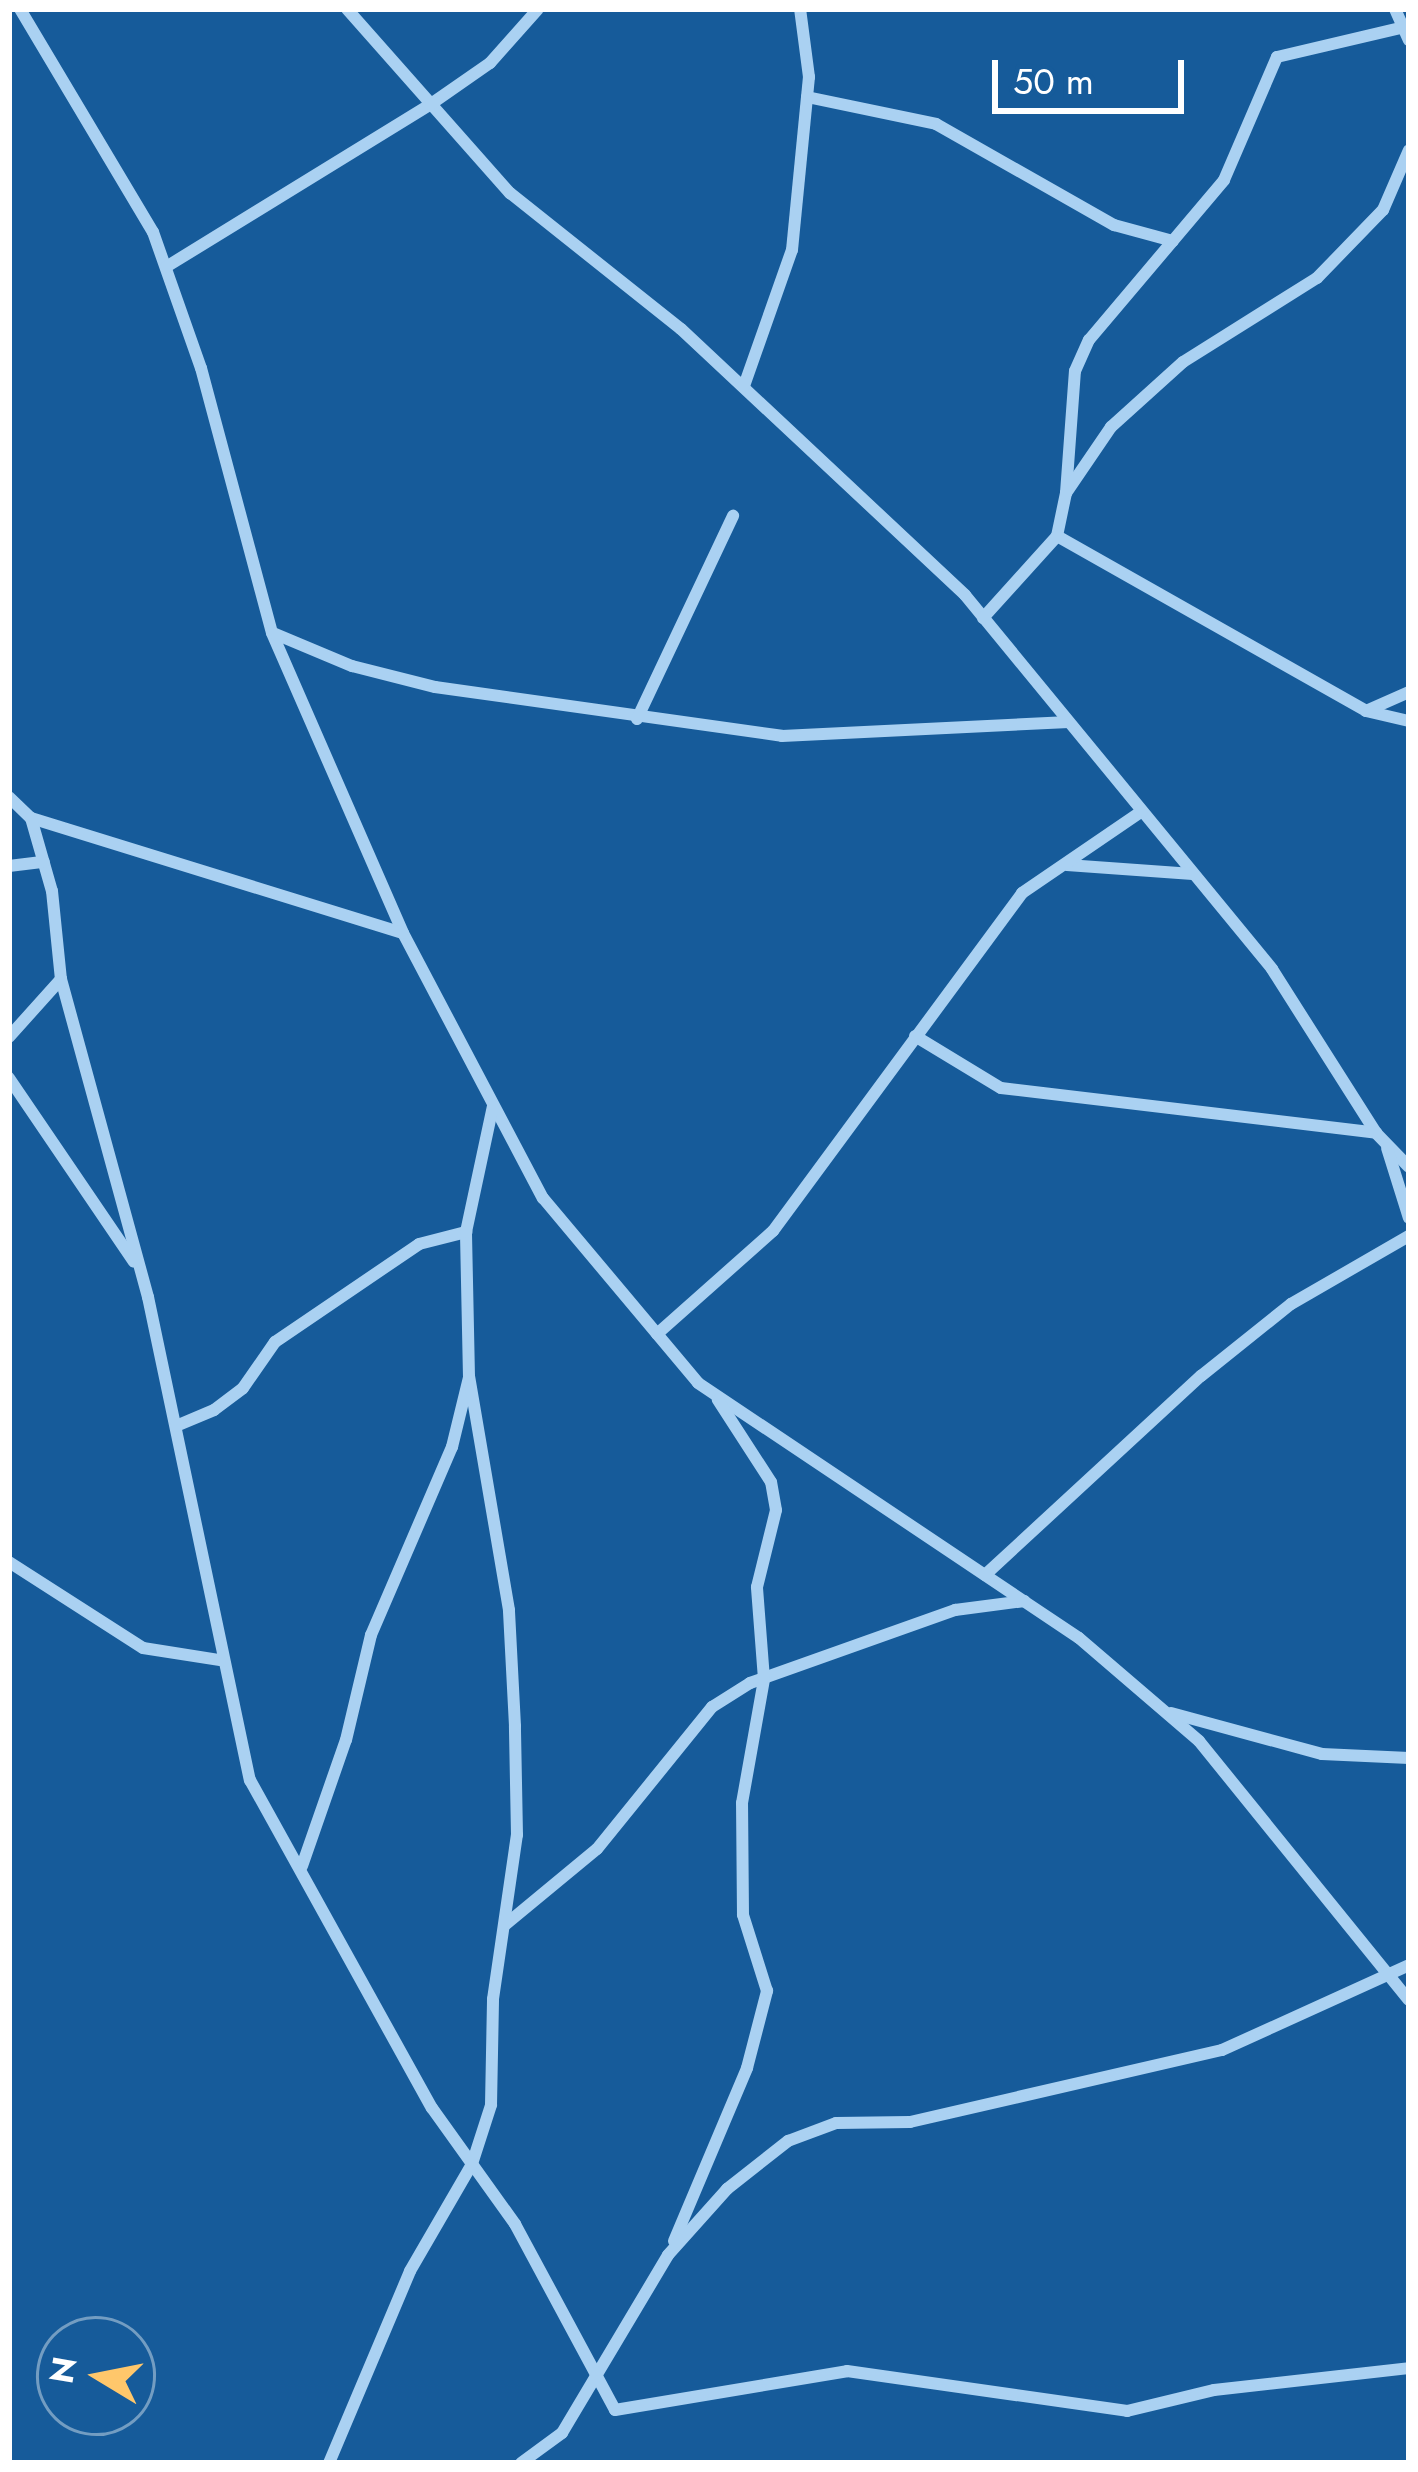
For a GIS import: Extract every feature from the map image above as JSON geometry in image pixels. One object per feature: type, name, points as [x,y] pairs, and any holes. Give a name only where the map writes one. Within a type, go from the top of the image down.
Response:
[{"type":"street","points":[[20,9],[153,232],[272,633],[403,933],[543,1198],[657,1334],[715,1394],[1024,1601],[1199,1741],[1409,2000]]},
{"type":"street","points":[[347,9],[510,194],[743,386],[885,512],[983,618],[1272,969],[1376,1133],[1409,1168]]},
{"type":"street","points":[[166,267],[431,104],[490,63],[538,9]]},
{"type":"street","points":[[743,386],[792,250],[807,98],[800,9]]},
{"type":"street","points":[[983,618],[1057,536],[1066,493],[1075,371],[1089,340],[1224,180],[1277,57],[1407,31],[1395,9]]},
{"type":"street","points":[[807,98],[936,124],[1114,225],[1173,241]]},
{"type":"street","points":[[1066,493],[1111,427],[1183,362],[1316,278],[1383,210],[1409,150]]},
{"type":"street","points":[[637,719],[733,516]]},
{"type":"street","points":[[1057,536],[1366,711],[1409,721]]},
{"type":"street","points":[[272,633],[352,666],[435,686],[637,719],[782,736],[1069,722]]},
{"type":"street","points":[[1366,711],[1409,692]]},
{"type":"street","points":[[9,797],[31,818],[403,933]]},
{"type":"street","points":[[657,1334],[773,1231],[991,928],[1022,893],[1142,811]]},
{"type":"street","points":[[31,818],[44,862],[61,979],[141,1273],[176,1426],[220,1660],[250,1780],[302,1866],[432,2108],[515,2224],[592,2376],[623,2413],[847,2371],[1127,2411],[1214,2390],[1409,2368]]},
{"type":"street","points":[[9,866],[44,862]]},
{"type":"street","points":[[1066,864],[1193,874]]},
{"type":"street","points":[[9,1037],[61,979]]},
{"type":"street","points":[[915,1036],[1001,1088],[1376,1133]]},
{"type":"street","points":[[9,1078],[141,1273]]},
{"type":"street","points":[[329,2463],[418,2254],[472,2164],[490,2105],[517,1835],[508,1610],[469,1378],[466,1232],[494,1105]]},
{"type":"street","points":[[1386,1147],[1409,1218]]},
{"type":"street","points":[[176,1426],[214,1410],[243,1388],[275,1342],[419,1244],[466,1232]]},
{"type":"street","points":[[985,1575],[1219,1361],[1291,1304],[1409,1236]]},
{"type":"street","points":[[302,1866],[346,1740],[371,1635],[452,1448],[469,1378]]},
{"type":"street","points":[[668,2254],[764,2013],[764,1967],[741,1892],[742,1803],[764,1678],[757,1587],[775,1533],[774,1496],[715,1394]]},
{"type":"street","points":[[9,1562],[143,1648],[220,1660]]},
{"type":"street","points":[[505,1925],[597,1849],[712,1706],[764,1678],[955,1610],[1024,1601]]},
{"type":"street","points":[[1164,1711],[1322,1754],[1409,1758]]},
{"type":"street","points":[[521,2463],[562,2433],[668,2254],[727,2188],[804,2135],[836,2123],[910,2122],[1222,2050],[1409,1966]]}]
